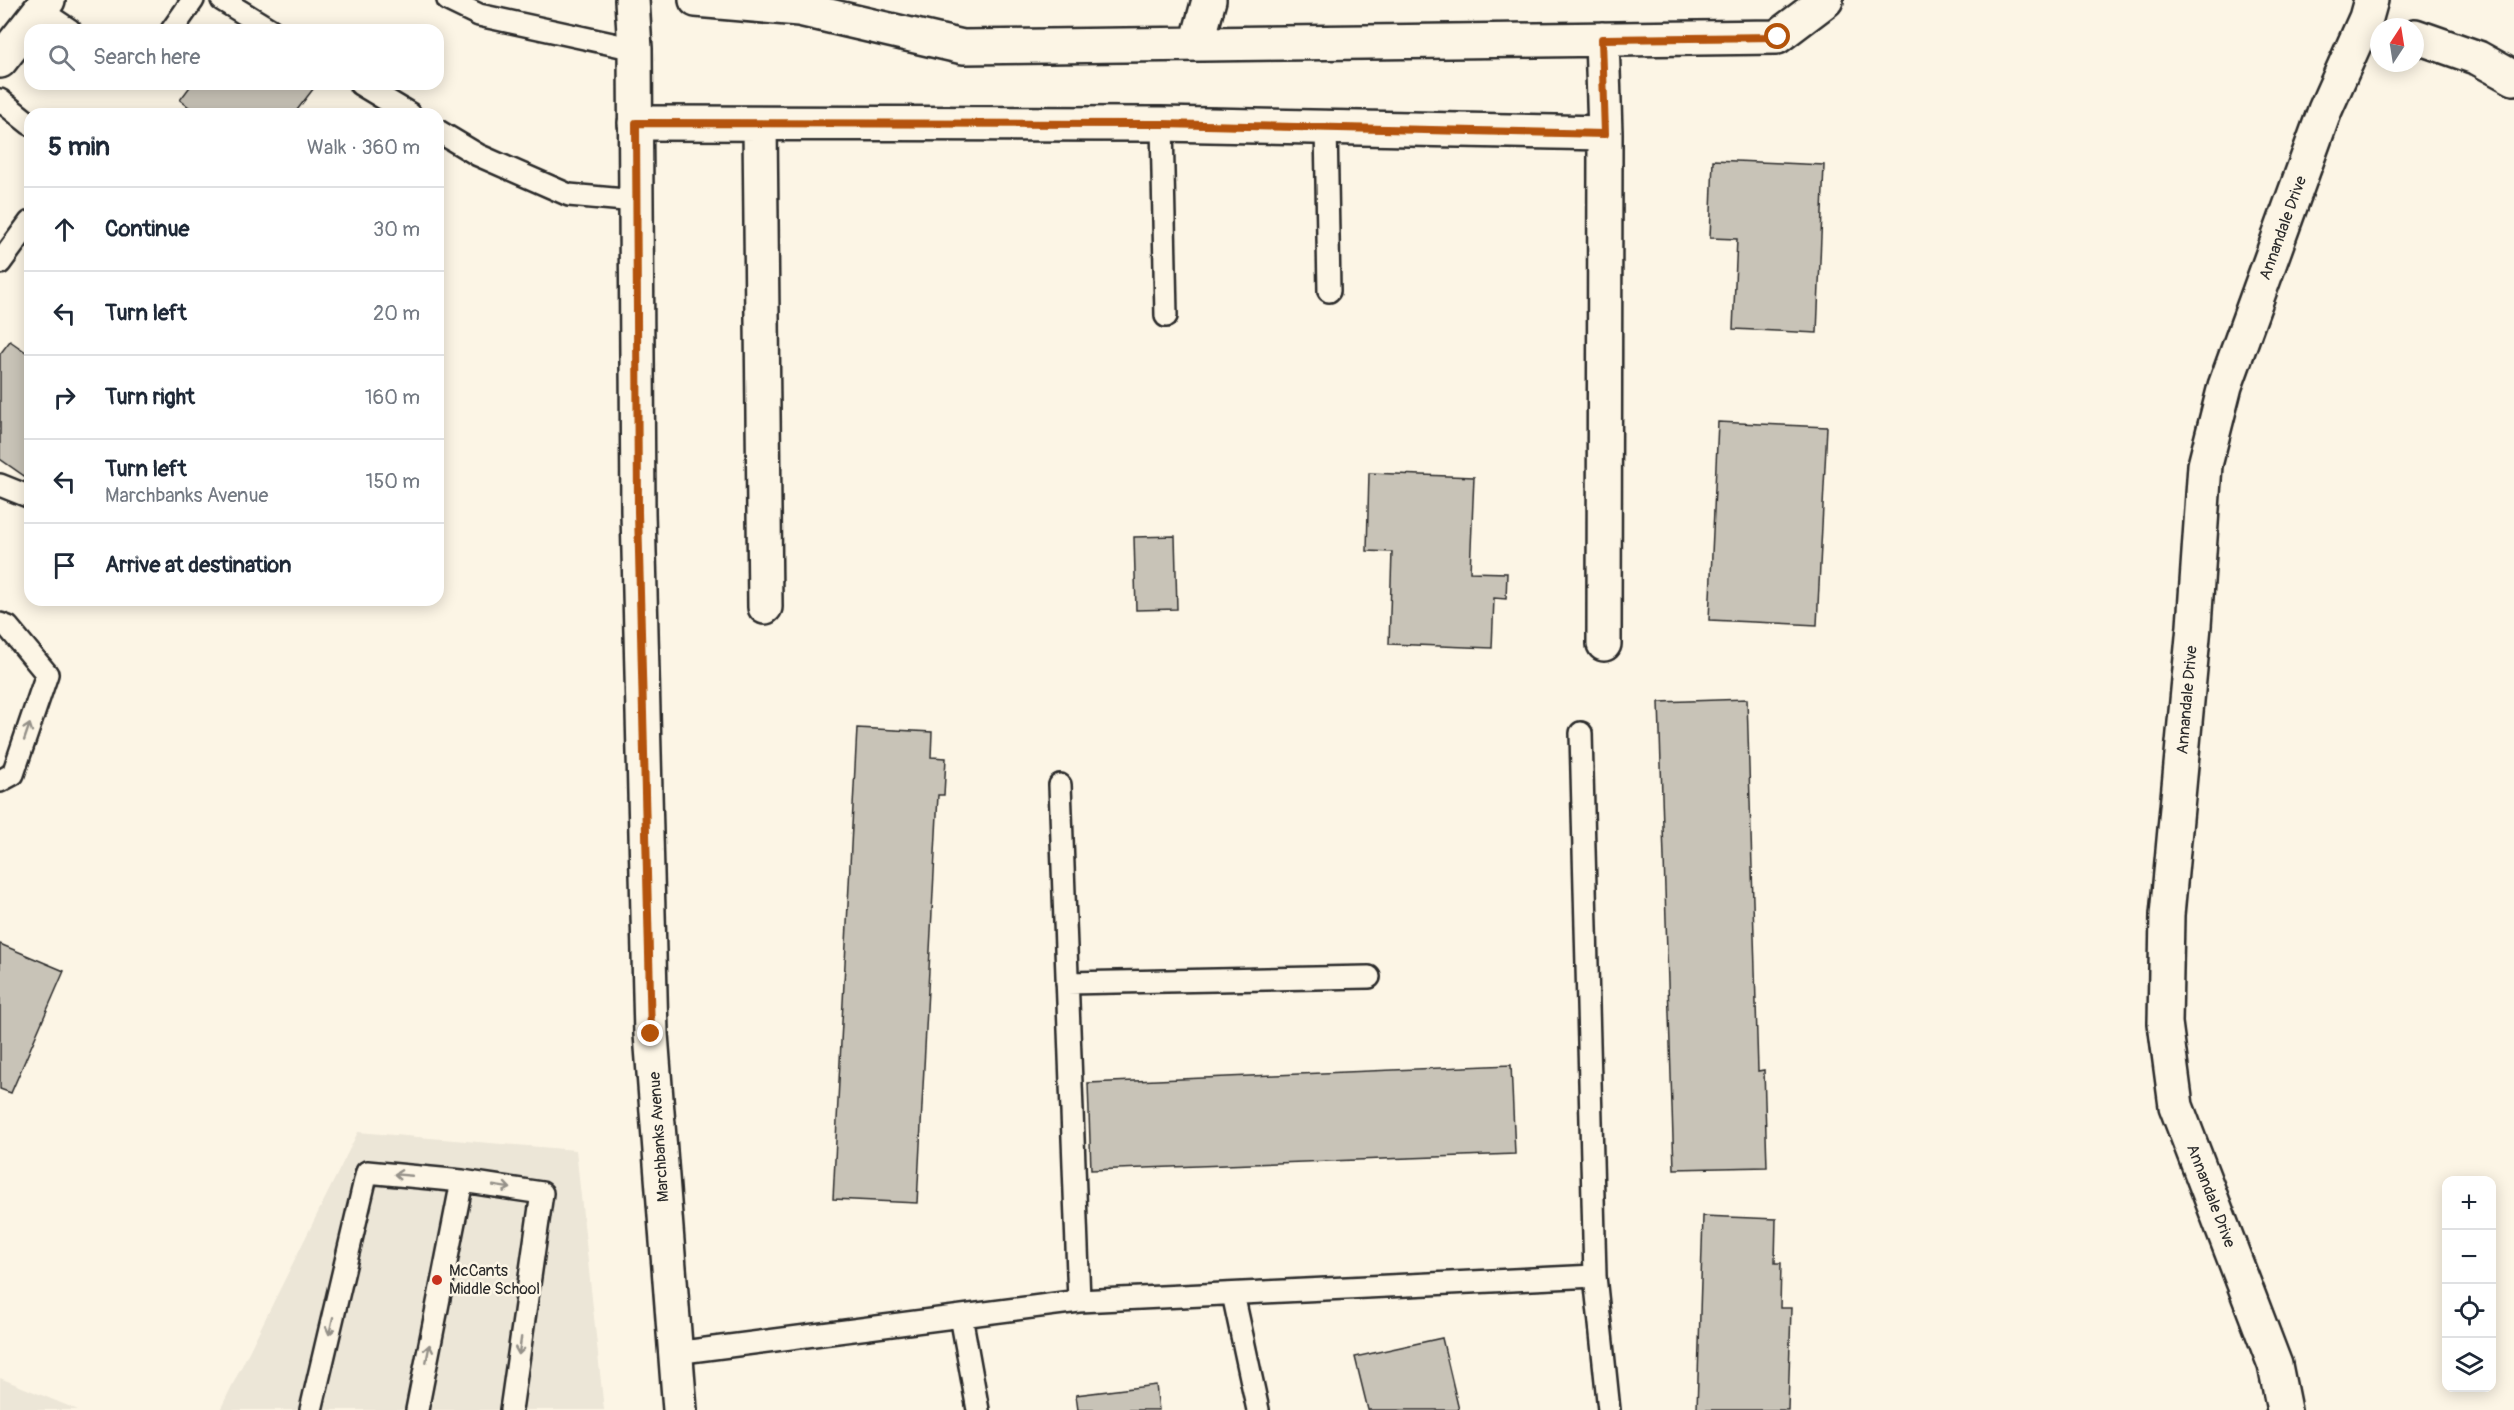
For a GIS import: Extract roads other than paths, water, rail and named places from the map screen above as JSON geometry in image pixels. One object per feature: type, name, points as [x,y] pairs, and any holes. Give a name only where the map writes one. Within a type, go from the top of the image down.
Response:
[{"type":"street","name":"Marchbanks Avenue","points":[[632,0],[636,123],[638,512],[651,1034],[680,1410]]},
{"type":"street","points":[[696,0],[799,9],[823,7],[963,47],[1778,37],[1826,0]]},
{"type":"street","points":[[1197,44],[1209,0]]},
{"type":"street","points":[[29,24],[44,5]]},
{"type":"street","name":"Annandale Drive","points":[[2284,1410],[2275,1365],[2176,1106],[2165,1023],[2167,915],[2194,626],[2205,465],[2226,386],[2325,110],[2376,15]]},
{"type":"street","points":[[0,62],[24,31]]},
{"type":"street","points":[[1602,39],[1605,134],[1604,644]]},
{"type":"street","points":[[2424,39],[2478,58],[2514,78]]},
{"type":"street","points":[[636,123],[1162,124],[1605,134]]},
{"type":"street","points":[[760,125],[765,607]]},
{"type":"lane","points":[[176,24],[193,0]]},
{"type":"lane","points":[[222,0],[261,24]]},
{"type":"lane","points":[[448,0],[479,15],[635,49]]},
{"type":"lane","points":[[44,5],[64,24]]},
{"type":"lane","points":[[370,90],[400,108]]},
{"type":"lane","points":[[0,100],[24,119]]},
{"type":"lane","points":[[1162,124],[1166,316]]},
{"type":"lane","points":[[1326,128],[1329,291]]},
{"type":"lane","points":[[444,135],[478,155],[569,195],[636,201]]},
{"type":"lane","points":[[0,263],[24,230]]},
{"type":"lane","points":[[0,485],[24,495]]},
{"type":"lane","points":[[0,624],[8,627],[47,674],[13,774],[0,781]]},
{"type":"lane","points":[[1581,733],[1595,1276],[1609,1410]]},
{"type":"lane","points":[[1060,785],[1079,1301]]},
{"type":"lane","points":[[1067,983],[1369,977]]},
{"type":"lane","points":[[311,1410],[367,1172],[462,1181],[542,1193],[511,1410]]},
{"type":"lane","points":[[417,1410],[462,1181]]},
{"type":"lane","points":[[675,1353],[1079,1301],[1595,1276]]},
{"type":"lane","points":[[1233,1294],[1258,1410]]},
{"type":"lane","points":[[961,1316],[978,1410]]},
{"type":"place","name":"McCants Middle School","points":[[437,1280]]}]
